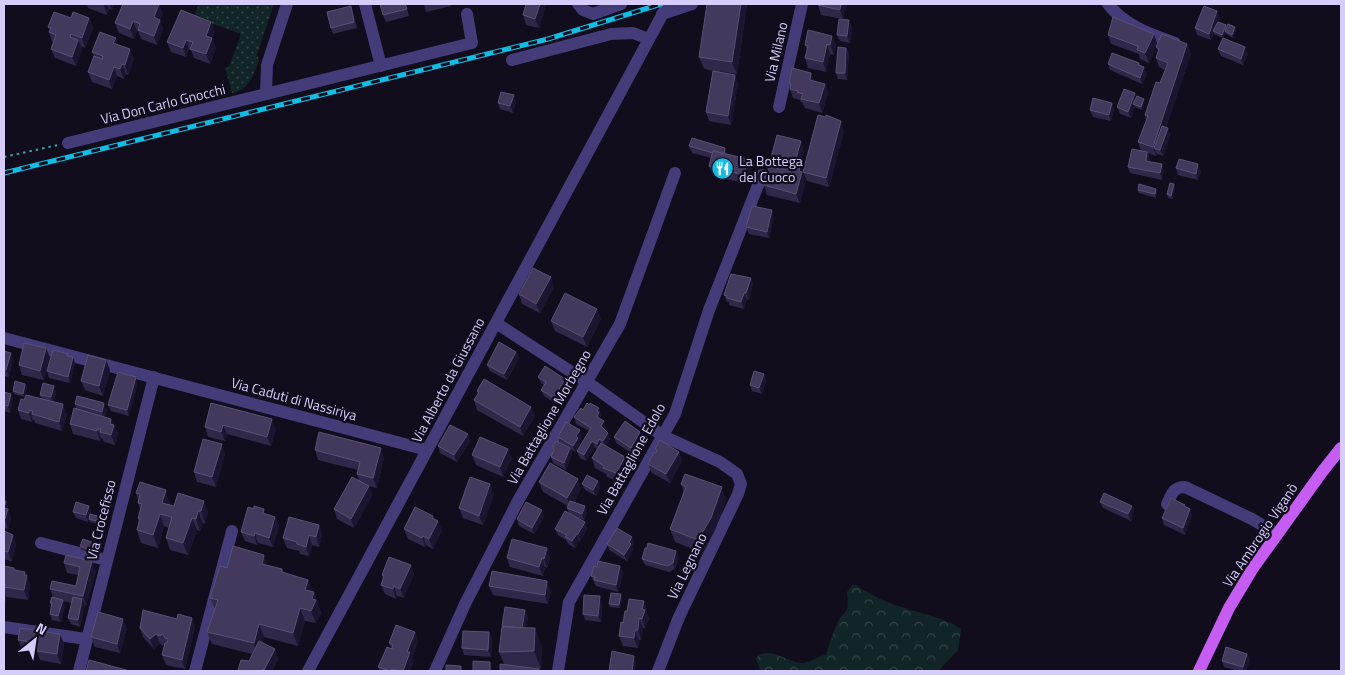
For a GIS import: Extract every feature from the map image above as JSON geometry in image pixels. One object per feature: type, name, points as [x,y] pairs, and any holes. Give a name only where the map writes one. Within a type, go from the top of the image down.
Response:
[{"type":"main road","name":"Via Ambrogio Viganò","points":[[1199,671],[1229,608],[1253,568],[1341,448]]},
{"type":"street","points":[[266,94],[267,66],[287,4]]},
{"type":"street","points":[[365,4],[381,66]]},
{"type":"street","points":[[578,4],[583,10],[593,14],[621,4]]},
{"type":"street","points":[[665,9],[692,4]]},
{"type":"street","name":"Via Milano","points":[[779,107],[802,4]]},
{"type":"street","points":[[1108,4],[1132,26],[1153,36],[1180,45]]},
{"type":"street","name":"Via Alberto da Giussano","points":[[308,671],[665,9]]},
{"type":"street","name":"Via Don Carlo Gnocchi","points":[[68,143],[472,43],[467,14]]},
{"type":"street","points":[[512,60],[611,34],[633,33],[649,39]]},
{"type":"street","name":"Via Battaglione Morbegno","points":[[435,671],[465,604],[499,537],[552,440],[620,324],[675,173]]},
{"type":"street","name":"Via Battaglione Edolo","points":[[558,671],[569,602],[675,414],[709,310],[762,175]]},
{"type":"street","points":[[496,323],[587,382],[663,436]]},
{"type":"street","name":"Via Caduti di Nassiriya","points":[[4,338],[427,450]]},
{"type":"street","name":"Via Crocefisso","points":[[83,665],[86,639],[154,377]]},
{"type":"street","name":"Via Legnano","points":[[658,671],[679,617],[738,494],[741,484],[737,474],[720,462],[663,436]]},
{"type":"street","points":[[1170,507],[1167,504],[1173,490],[1185,486],[1252,519],[1277,534]]},
{"type":"street","points":[[195,671],[232,531]]},
{"type":"street","points":[[41,543],[106,560]]},
{"type":"street","points":[[4,627],[86,639]]},
{"type":"path","points":[[4,157],[68,143]]},
{"type":"green space","points":[[199,4],[274,4],[257,55],[259,60],[255,71],[247,85],[238,91],[232,93],[225,68],[229,67],[241,34],[194,17]]},
{"type":"green space","points":[[853,584],[890,603],[937,618],[961,629],[958,650],[938,671],[760,670],[756,658],[761,654],[772,653],[800,663],[826,655],[835,628],[846,611],[847,592]]},
{"type":"building","points":[[123,4],[159,4],[154,17],[160,20],[154,36],[138,30],[140,24],[133,21],[130,29],[115,23]]},
{"type":"building","points":[[380,4],[405,4],[407,9],[383,15]]},
{"type":"building","points":[[526,4],[540,4],[535,19],[523,15]]},
{"type":"building","points":[[707,4],[741,4],[732,62],[699,57]]},
{"type":"building","points":[[818,4],[841,4],[840,10]]},
{"type":"building","points":[[351,6],[354,22],[331,28],[327,12]]},
{"type":"building","points":[[1204,6],[1217,11],[1209,34],[1195,28]]},
{"type":"building","points":[[181,10],[211,22],[206,36],[212,38],[206,54],[190,49],[193,42],[186,40],[183,48],[167,42]]},
{"type":"building","points":[[54,12],[71,18],[73,12],[89,18],[82,38],[71,34],[70,37],[78,40],[72,57],[51,49],[56,35],[49,32],[51,28],[48,27]]},
{"type":"building","points":[[1113,17],[1154,34],[1145,53],[1137,50],[1138,46],[1108,35]]},
{"type":"building","points":[[839,19],[849,20],[847,36],[837,35]]},
{"type":"building","points":[[1218,22],[1226,25],[1222,35],[1213,31]]},
{"type":"building","points":[[1228,24],[1235,27],[1232,35],[1225,31]]},
{"type":"building","points":[[808,30],[832,36],[830,45],[827,44],[823,62],[805,58],[808,46],[805,45]]},
{"type":"building","points":[[100,32],[116,38],[113,43],[130,49],[125,65],[122,64],[120,69],[114,67],[109,80],[88,72],[94,56],[102,59],[103,56],[92,52]]},
{"type":"building","points":[[1162,34],[1187,44],[1153,147],[1138,142],[1148,116],[1145,115],[1156,82],[1160,83],[1168,63],[1156,58],[1159,49],[1156,47]]},
{"type":"building","points":[[1223,38],[1245,47],[1241,59],[1218,49]]},
{"type":"building","points":[[838,47],[846,48],[845,73],[836,73]]},
{"type":"building","points":[[1112,53],[1139,63],[1138,65],[1144,67],[1140,78],[1108,64]]},
{"type":"building","points":[[792,68],[811,73],[810,80],[825,84],[819,103],[801,99],[803,94],[790,89],[791,84],[789,83]]},
{"type":"building","points":[[713,71],[735,75],[728,116],[706,112]]},
{"type":"building","points":[[1124,89],[1135,93],[1128,112],[1117,107]]},
{"type":"building","points":[[501,92],[514,95],[510,106],[498,103]]},
{"type":"building","points":[[1137,96],[1144,99],[1141,107],[1133,104]]},
{"type":"building","points":[[1093,98],[1112,103],[1109,115],[1090,110]]},
{"type":"building","points":[[818,115],[826,117],[826,115],[841,121],[826,178],[803,172]]},
{"type":"building","points":[[1162,126],[1168,128],[1160,150],[1154,148]]},
{"type":"building","points":[[777,135],[801,141],[796,158],[793,157],[791,164],[800,167],[799,171],[802,172],[796,194],[764,185]]},
{"type":"building","points":[[692,138],[725,148],[724,154],[689,146]]},
{"type":"building","points":[[1132,149],[1147,152],[1146,161],[1162,164],[1160,173],[1128,167]]},
{"type":"building","points":[[713,151],[748,159],[744,175],[709,166]]},
{"type":"building","points":[[1179,159],[1198,164],[1196,174],[1176,168]]},
{"type":"building","points":[[1170,183],[1174,184],[1171,196],[1167,194]]},
{"type":"building","points":[[1139,184],[1156,189],[1155,194],[1138,190]]},
{"type":"building","points":[[752,206],[772,210],[767,232],[746,227]]},
{"type":"building","points":[[533,268],[551,277],[536,304],[519,294]]},
{"type":"building","points":[[731,274],[751,278],[741,302],[727,298],[724,295]]},
{"type":"building","points":[[565,293],[597,309],[583,337],[551,321]]},
{"type":"building","points":[[499,342],[516,352],[504,374],[487,365]]},
{"type":"building","points":[[24,343],[46,348],[40,371],[19,365]]},
{"type":"building","points":[[53,350],[73,357],[68,377],[47,371]]},
{"type":"building","points":[[4,351],[11,353],[6,370],[4,370]]},
{"type":"building","points":[[88,355],[106,360],[99,386],[81,381]]},
{"type":"building","points":[[545,366],[565,379],[554,398],[541,390],[546,382],[538,377]]},
{"type":"building","points":[[754,371],[764,374],[759,388],[750,385]]},
{"type":"building","points":[[118,372],[136,377],[127,410],[108,405]]},
{"type":"building","points":[[484,379],[531,407],[520,427],[474,400]]},
{"type":"building","points":[[15,381],[25,384],[23,394],[13,391]]},
{"type":"building","points":[[43,383],[54,386],[51,397],[40,395]]},
{"type":"building","points":[[4,392],[11,394],[8,406],[4,405]]},
{"type":"building","points":[[26,395],[63,404],[59,422],[32,414],[33,411],[29,410],[29,413],[18,410],[21,399],[24,400]]},
{"type":"building","points":[[77,396],[104,403],[102,412],[75,404]]},
{"type":"building","points":[[211,403],[272,419],[267,437],[223,425],[221,432],[205,427]]},
{"type":"building","points":[[587,403],[599,408],[597,417],[604,421],[601,426],[608,433],[603,441],[599,439],[597,444],[592,441],[584,455],[577,451],[591,428],[574,417],[581,408],[583,410]]},
{"type":"building","points":[[74,408],[111,419],[110,424],[114,425],[111,435],[100,432],[101,429],[97,429],[97,431],[70,424]]},
{"type":"building","points":[[625,421],[640,432],[631,448],[614,437]]},
{"type":"building","points":[[566,422],[580,430],[573,446],[558,437]]},
{"type":"building","points":[[450,425],[468,434],[454,455],[438,446]]},
{"type":"building","points":[[319,432],[381,448],[373,478],[357,474],[360,462],[315,450]]},
{"type":"building","points":[[480,437],[508,449],[500,467],[472,455]]},
{"type":"building","points":[[203,439],[222,444],[212,477],[194,472]]},
{"type":"building","points":[[660,440],[679,452],[666,474],[648,464],[654,452],[656,453],[657,450],[655,449]]},
{"type":"building","points":[[556,441],[570,448],[564,463],[551,457],[554,449],[552,448]]},
{"type":"building","points":[[601,443],[625,457],[616,473],[603,468],[604,466],[592,458]]},
{"type":"building","points":[[550,463],[578,479],[567,498],[539,482]]},
{"type":"building","points":[[685,474],[722,487],[711,518],[698,540],[670,529],[686,487],[681,484]]},
{"type":"building","points":[[587,475],[598,481],[593,490],[582,484]]},
{"type":"building","points":[[352,477],[369,486],[351,519],[334,509]]},
{"type":"building","points":[[470,477],[490,484],[479,516],[459,508]]},
{"type":"building","points":[[140,482],[166,490],[162,503],[174,506],[178,493],[204,501],[196,519],[192,518],[183,543],[166,538],[172,517],[160,514],[153,535],[137,530],[142,504],[138,503],[140,494],[136,493]]},
{"type":"building","points":[[1104,493],[1132,506],[1128,514],[1100,502]]},
{"type":"building","points":[[1171,498],[1190,509],[1183,528],[1162,518]]},
{"type":"building","points":[[570,501],[585,506],[582,514],[567,508]]},
{"type":"building","points":[[76,502],[89,506],[86,515],[73,512]]},
{"type":"building","points":[[526,502],[542,510],[532,528],[517,519]]},
{"type":"building","points":[[254,506],[264,509],[263,513],[275,517],[269,538],[255,533],[254,536],[241,532],[248,507],[254,509]]},
{"type":"building","points":[[415,507],[433,516],[432,518],[438,521],[429,539],[423,536],[422,538],[404,529]]},
{"type":"building","points":[[4,508],[8,509],[5,519],[4,519]]},
{"type":"building","points":[[565,511],[585,522],[572,541],[565,537],[567,535],[555,529]]},
{"type":"building","points":[[90,514],[105,518],[104,523],[89,519]]},
{"type":"building","points":[[289,517],[319,525],[316,537],[309,535],[306,547],[283,538]]},
{"type":"building","points":[[617,528],[632,537],[629,542],[631,544],[624,555],[607,544]]},
{"type":"building","points":[[4,531],[13,535],[8,552],[4,551]]},
{"type":"building","points":[[83,539],[92,542],[89,550],[80,546]]},
{"type":"building","points":[[512,539],[547,548],[544,559],[542,558],[539,567],[507,558]]},
{"type":"building","points":[[648,543],[676,551],[673,563],[667,566],[642,559]]},
{"type":"building","points":[[233,546],[264,555],[262,564],[282,569],[282,572],[308,580],[305,590],[314,592],[312,599],[316,600],[311,611],[300,608],[293,633],[259,624],[254,643],[207,632],[218,600],[210,598],[220,566],[227,568]]},
{"type":"building","points":[[66,555],[92,561],[83,596],[50,589],[52,581],[76,586],[80,567],[64,563]]},
{"type":"building","points":[[389,557],[411,565],[400,589],[394,586],[393,589],[381,585],[384,576],[382,575]]},
{"type":"building","points":[[598,561],[620,566],[616,585],[594,580],[595,577],[591,576],[594,566],[597,567]]},
{"type":"building","points":[[4,566],[25,572],[24,575],[27,575],[24,590],[4,587]]},
{"type":"building","points":[[492,571],[547,581],[545,595],[489,586]]},
{"type":"building","points":[[611,593],[621,594],[619,605],[609,604]]},
{"type":"building","points":[[584,595],[600,596],[598,616],[583,614]]},
{"type":"building","points":[[52,597],[63,600],[58,616],[50,614]]},
{"type":"building","points":[[73,597],[82,599],[78,620],[68,618]]},
{"type":"building","points":[[629,599],[644,601],[642,609],[645,610],[642,619],[639,618],[638,630],[635,630],[634,638],[619,636],[621,622],[623,623]]},
{"type":"building","points":[[505,607],[525,610],[522,628],[502,626]]},
{"type":"building","points":[[143,610],[177,619],[178,614],[192,618],[182,660],[162,655],[168,639],[163,634],[159,636],[156,634],[150,639],[140,628]]},
{"type":"building","points":[[98,612],[123,619],[117,644],[91,637]]},
{"type":"building","points":[[396,625],[415,632],[407,652],[410,652],[403,671],[392,669],[390,671],[378,667],[387,647],[392,649],[393,645],[389,643]]},
{"type":"building","points":[[502,627],[535,628],[534,651],[499,652]]},
{"type":"building","points":[[20,628],[60,634],[57,654],[37,651],[38,643],[18,640]]},
{"type":"building","points":[[463,631],[489,632],[488,650],[462,648]]},
{"type":"building","points":[[259,641],[275,649],[264,670],[238,670],[241,660],[249,661]]},
{"type":"building","points":[[1226,647],[1247,654],[1243,667],[1222,661]]},
{"type":"building","points":[[612,651],[634,656],[632,671],[609,671]]},
{"type":"building","points":[[89,660],[130,671],[86,671]]},
{"type":"building","points":[[473,661],[490,662],[490,671],[473,671]]},
{"type":"building","points":[[500,664],[539,669],[539,671],[500,671]]},
{"type":"building","points":[[446,665],[461,666],[461,671],[446,671]]},
{"type":"railway","points":[[4,173],[548,39],[661,4]]},
{"type":"place","name":"La Bottega del Cuoco","points":[[723,169]]}]
